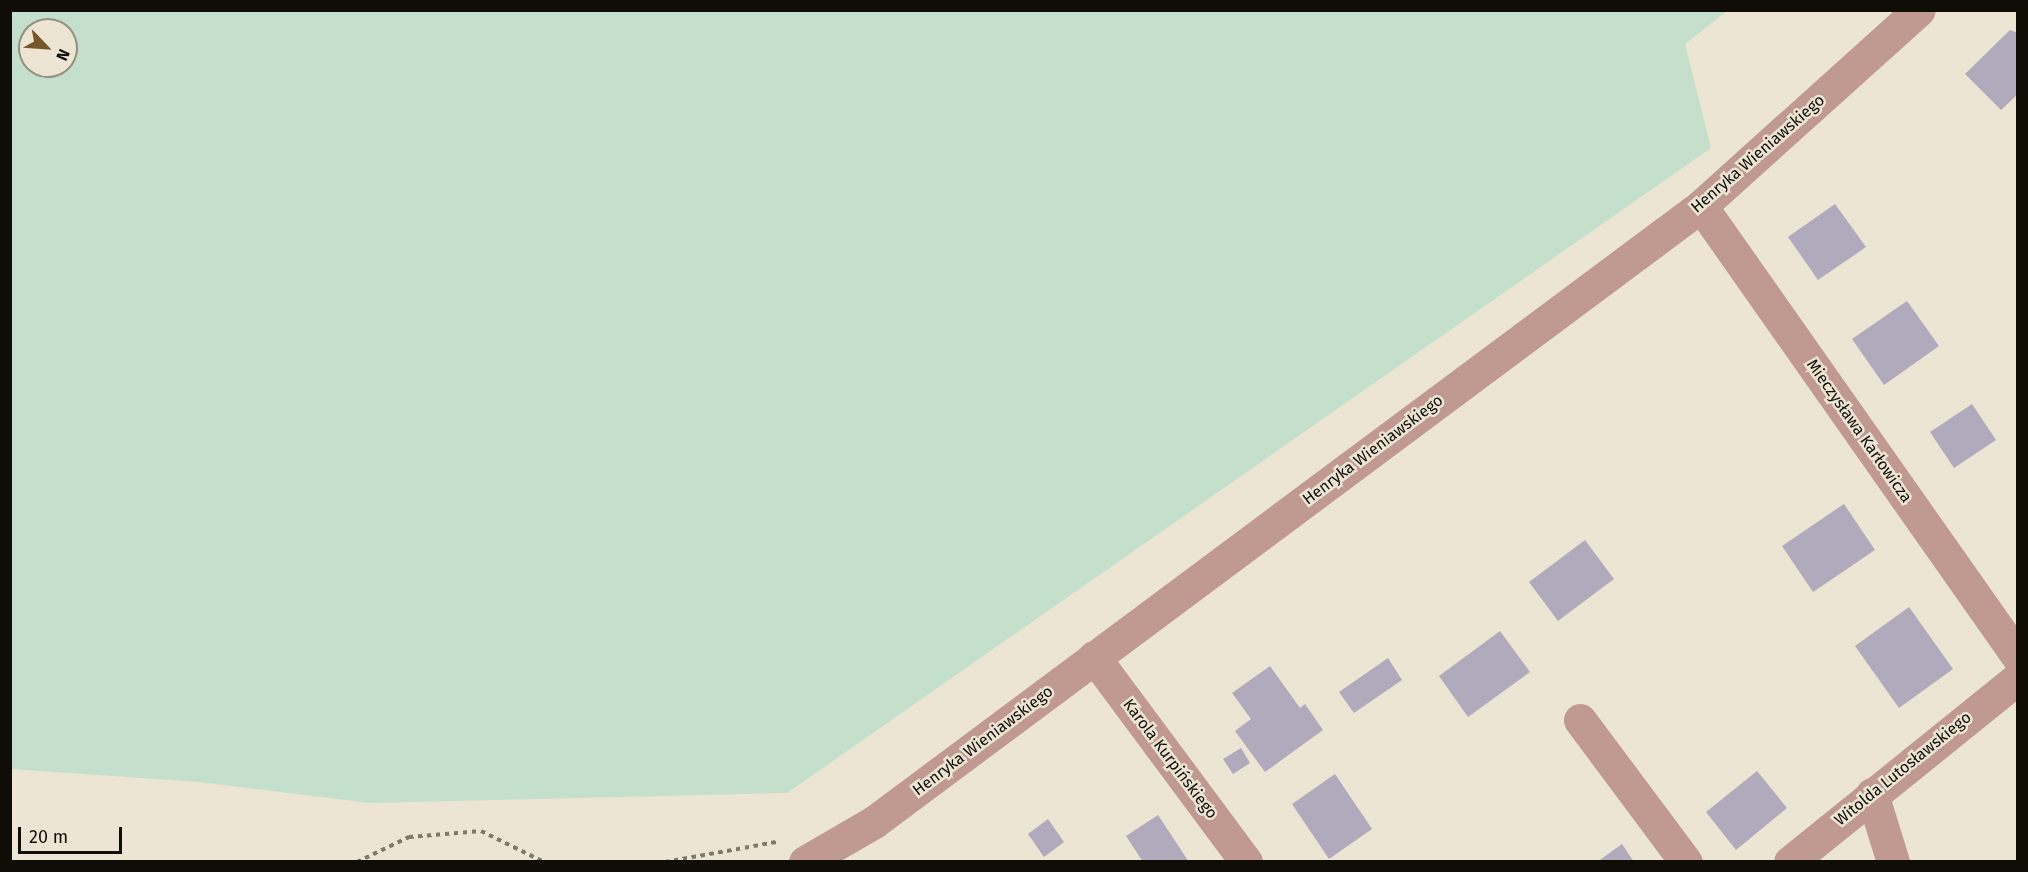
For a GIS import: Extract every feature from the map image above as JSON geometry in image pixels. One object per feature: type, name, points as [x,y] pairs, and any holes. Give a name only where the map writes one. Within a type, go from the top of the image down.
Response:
[{"type":"street","name":"Henryka Wieniawskiego","points":[[805,861],[874,822],[1701,206],[1919,10]]},
{"type":"street","name":"Mieczysława Karłowicza","points":[[1701,206],[2018,657]]},
{"type":"street","name":"Karola Kurpińskiego","points":[[1094,657],[1246,861]]},
{"type":"street","name":"Witolda Lutosławskiego","points":[[1790,861],[2018,678]]},
{"type":"street","points":[[1580,720],[1686,861]]},
{"type":"street","points":[[1872,794],[1893,861]]},
{"type":"path","points":[[357,861],[409,837],[481,831],[544,861]]},
{"type":"green space","points":[[11,10],[1727,11],[1685,44],[1711,148],[787,793],[370,803],[199,782],[11,769]]},
{"type":"building","points":[[2010,30],[2018,33],[2018,94],[2001,110],[1965,74]]},
{"type":"building","points":[[1835,204],[1866,247],[1818,280],[1788,237]]},
{"type":"building","points":[[1907,301],[1939,346],[1884,385],[1852,339]]},
{"type":"building","points":[[1972,404],[1996,440],[1954,468],[1930,432]]},
{"type":"building","points":[[1844,504],[1875,550],[1813,592],[1782,546]]},
{"type":"building","points":[[1585,540],[1614,579],[1558,621],[1529,582]]},
{"type":"building","points":[[1909,607],[1953,669],[1899,708],[1855,646]]},
{"type":"building","points":[[1500,631],[1530,672],[1468,717],[1439,676]]},
{"type":"building","points":[[1388,658],[1402,680],[1354,713],[1339,692]]},
{"type":"building","points":[[1270,666],[1300,708],[1305,704],[1323,730],[1265,772],[1235,731],[1251,719],[1232,693]]},
{"type":"building","points":[[1241,748],[1250,763],[1233,774],[1223,759]]},
{"type":"building","points":[[1757,771],[1787,808],[1736,850],[1706,812]]},
{"type":"building","points":[[1335,774],[1372,829],[1329,859],[1292,804]]},
{"type":"building","points":[[1158,815],[1189,862],[1143,862],[1126,836]]},
{"type":"building","points":[[1048,819],[1064,842],[1044,857],[1028,834]]},
{"type":"building","points":[[1622,844],[1634,862],[1597,862]]}]
